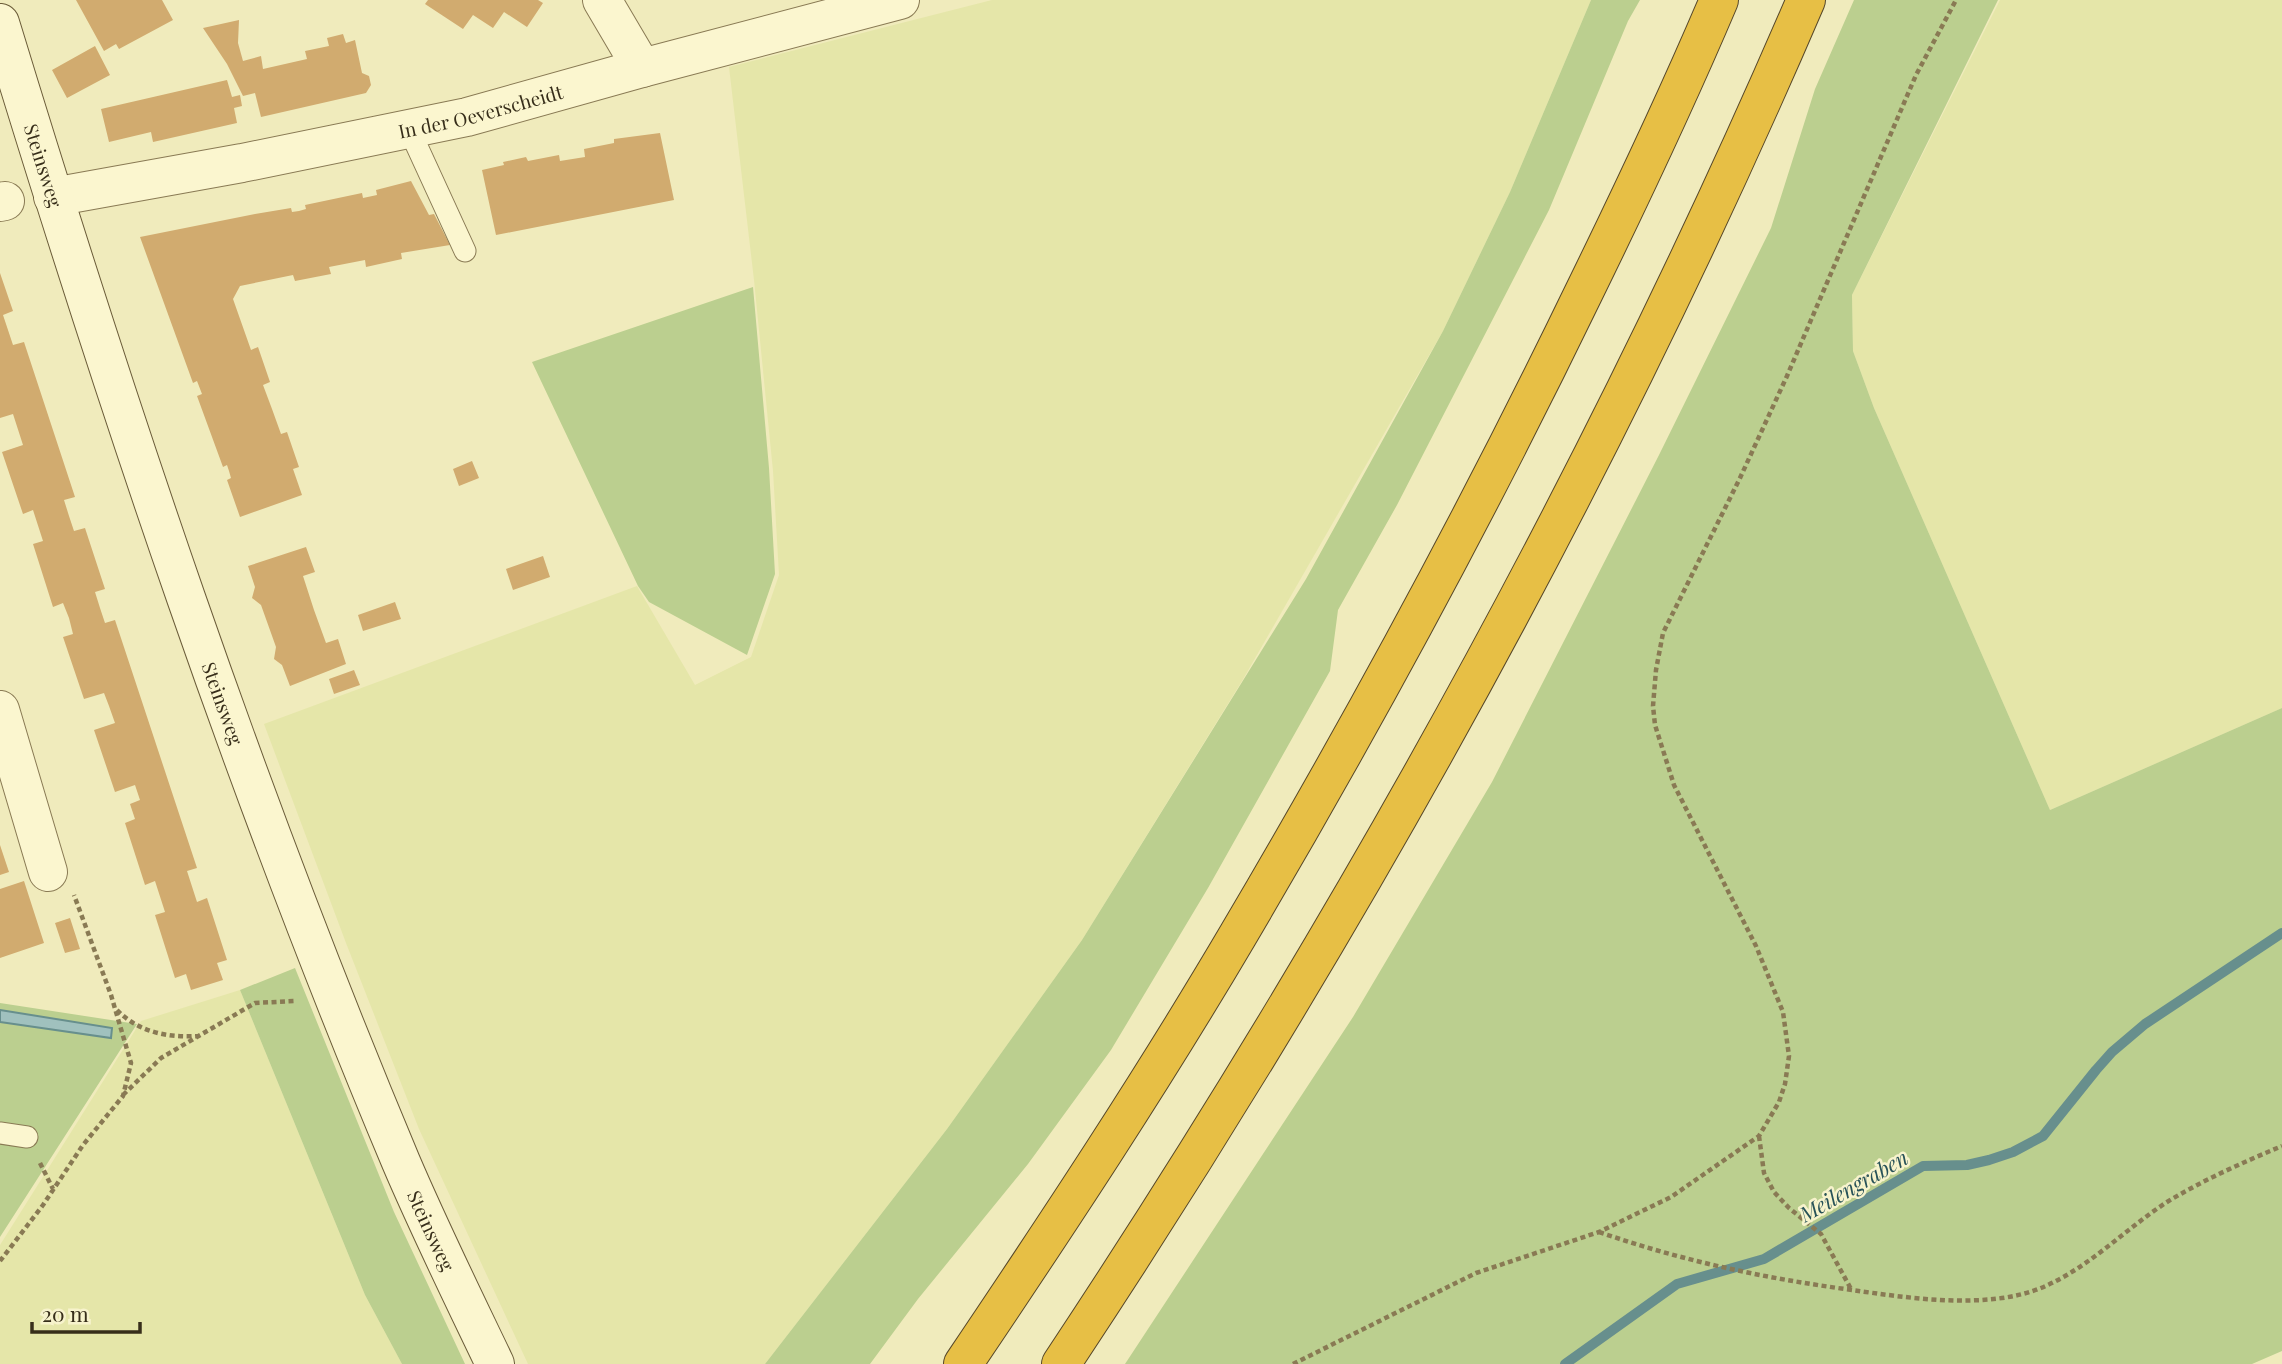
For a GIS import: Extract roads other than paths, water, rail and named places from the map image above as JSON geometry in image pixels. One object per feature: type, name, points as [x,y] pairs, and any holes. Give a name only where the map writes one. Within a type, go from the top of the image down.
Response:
[{"type":"highway","points":[[963,1364],[1110,1142],[1231,947],[1397,654],[1535,393],[1633,191],[1719,0]]},
{"type":"highway","points":[[1061,1364],[1242,1084],[1381,850],[1471,688],[1618,408],[1754,121],[1805,0]]},
{"type":"main road","points":[[602,0],[642,68]]},
{"type":"main road","name":"In der Oeverscheidt","points":[[53,197],[242,163],[467,117],[900,0]]},
{"type":"main road","name":"Steinsweg","points":[[0,23],[53,197],[164,531],[275,841],[401,1162],[495,1364]]},
{"type":"main road","points":[[0,710],[48,872]]},
{"type":"lane","points":[[409,129],[465,251]]},
{"type":"lane","points":[[0,1133],[27,1137]]},
{"type":"water","points":[[0,1010],[112,1028],[111,1038],[0,1022]]},
{"type":"waterway","name":"Meilengraben","points":[[1565,1364],[1677,1284],[1764,1259],[1923,1166],[1967,1165],[1989,1160],[2013,1152],[2043,1136],[2112,1052],[2145,1024],[2282,933]]}]
